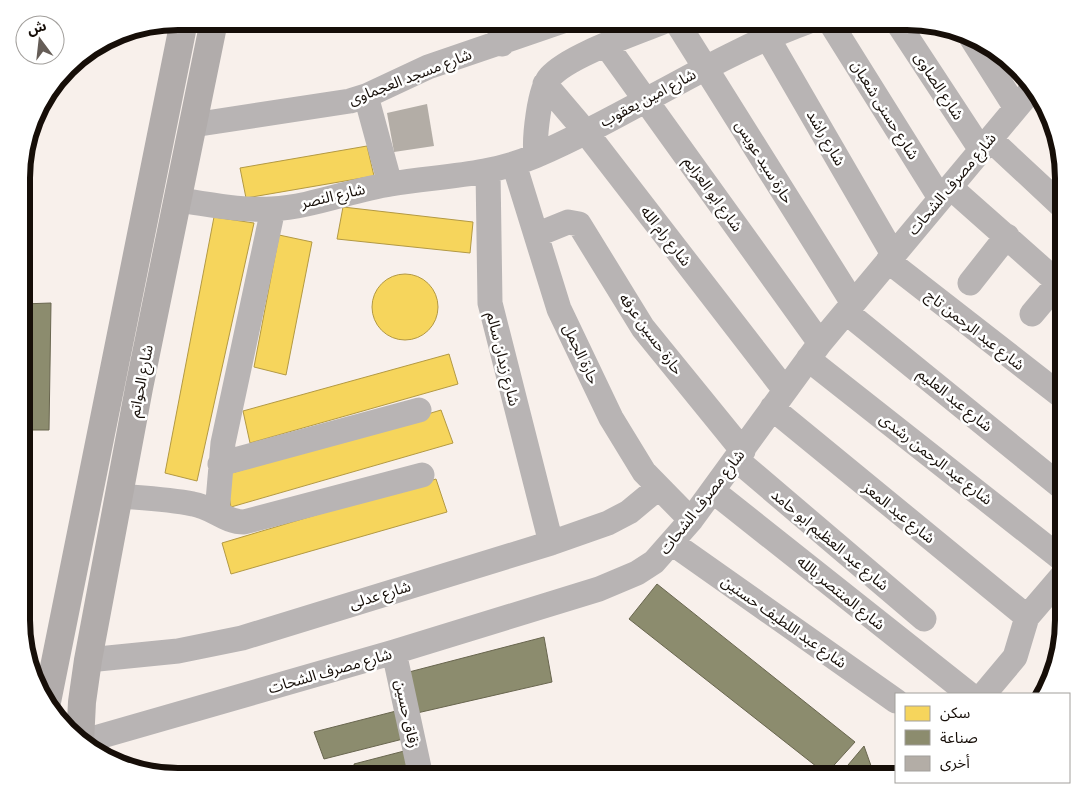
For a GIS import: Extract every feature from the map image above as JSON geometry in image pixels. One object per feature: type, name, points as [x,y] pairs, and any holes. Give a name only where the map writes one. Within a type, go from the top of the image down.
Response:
[{"type":"main road","name":"شارع الحواتم","points":[[49,692],[182,30]]},
{"type":"main road","name":"شارع الحواتم","points":[[81,732],[82,702],[88,660],[139,388],[212,30]]},
{"type":"main road","points":[[119,338],[121,344],[131,352],[148,347]]},
{"type":"main road","points":[[110,382],[126,379],[139,388]]},
{"type":"street","name":"شارع مسجد العجماوى","points":[[193,125],[328,106],[366,96],[500,33],[516,30]]},
{"type":"street","points":[[545,84],[564,65],[606,45],[644,30]]},
{"type":"street","name":"حارة سيد عويس","points":[[681,30],[850,307]]},
{"type":"street","name":"شارع امين يعقوب","points":[[488,171],[525,160],[646,102],[761,30]]},
{"type":"street","name":"شارع راشد","points":[[764,30],[891,257]]},
{"type":"street","name":"شارع حسنى شعبان","points":[[835,30],[945,193],[1007,236],[1055,280]]},
{"type":"street","name":"شارع الصاوى","points":[[903,30],[985,144],[1055,201]]},
{"type":"street","name":"شارع ابو العزايم","points":[[606,45],[814,351]]},
{"type":"street","points":[[978,49],[1016,108]]},
{"type":"street","name":"شارع رام الله","points":[[545,84],[585,131],[779,399]]},
{"type":"street","name":"حارة الجمل","points":[[545,84],[534,135],[525,160],[536,235],[559,309],[603,402],[631,454],[658,488],[691,520]]},
{"type":"street","name":"شارع مصرف الشحات","points":[[91,739],[394,652],[618,582],[654,562],[672,544],[713,491],[814,351],[1028,94]]},
{"type":"street","points":[[366,96],[390,184]]},
{"type":"street","name":"شارع النصر","points":[[178,200],[230,207],[273,209],[390,184],[488,171]]},
{"type":"street","name":"شارع زيدان سالم","points":[[488,171],[490,304],[550,543]]},
{"type":"street","points":[[217,513],[220,464],[273,209]]},
{"type":"street","name":"حارة حسين عرفه","points":[[536,235],[568,222],[579,224],[643,328],[740,455]]},
{"type":"street","points":[[970,282],[1007,236]]},
{"type":"street","name":"شارع عبد الرحمن تاج","points":[[891,257],[1055,391]]},
{"type":"street","points":[[1032,314],[1055,292]]},
{"type":"street","name":"شارع عبد العليم","points":[[850,307],[1055,481]]},
{"type":"street","name":"شارع عبد الرحمن رشدى","points":[[814,351],[1055,552]]},
{"type":"street","name":"شارع عبد المعز","points":[[779,399],[1027,617]]},
{"type":"street","points":[[220,464],[419,410]]},
{"type":"street","name":"شارع عبد العظيم ابو حامد","points":[[740,455],[924,619]]},
{"type":"street","points":[[119,496],[194,504],[233,522],[244,522],[422,475]]},
{"type":"street","name":"شارع عدلى","points":[[88,660],[178,651],[242,638],[550,543],[618,518],[658,488]]},
{"type":"street","name":"شارع المنتصر بالله","points":[[713,491],[968,693]]},
{"type":"street","name":"شارع عبد اللطيف حسنين","points":[[672,544],[895,700]]},
{"type":"street","points":[[985,693],[1015,657],[1027,617],[1055,584]]},
{"type":"street","name":"زقاق حسين","points":[[394,652],[419,768]]},
{"type":"building: سكن","points":[[367,146],[374,176],[246,198],[240,168]]},
{"type":"building: سكن","points":[[343,207],[473,222],[470,253],[337,239]]},
{"type":"building: سكن","points":[[214,217],[254,223],[197,481],[165,473]]},
{"type":"building: سكن","points":[[279,235],[312,242],[286,375],[254,367]]},
{"type":"building: سكن","points":[[405,274],[418,277],[428,284],[435,294],[438,307],[435,320],[428,330],[418,337],[405,340],[392,337],[382,330],[375,320],[372,307],[375,294],[382,284],[392,277]]},
{"type":"building: سكن","points":[[449,354],[458,384],[250,443],[243,411]]},
{"type":"building: سكن","points":[[441,410],[453,443],[231,507],[225,475]]},
{"type":"building: سكن","points":[[436,479],[447,512],[231,574],[222,543]]},
{"type":"building: صناعة","points":[[51,303],[49,430],[30,430],[30,304]]},
{"type":"building: صناعة","points":[[657,584],[855,742],[831,768],[818,768],[629,619]]},
{"type":"building: صناعة","points":[[544,637],[552,682],[417,713],[409,672]]},
{"type":"building: صناعة","points":[[400,710],[407,738],[324,759],[314,732]]},
{"type":"building: صناعة","points":[[864,746],[872,768],[850,768],[848,765]]},
{"type":"building: صناعة","points":[[408,750],[411,768],[355,768],[354,764]]},
{"type":"building: أخرى","points":[[427,104],[434,146],[394,152],[387,113]]}]
